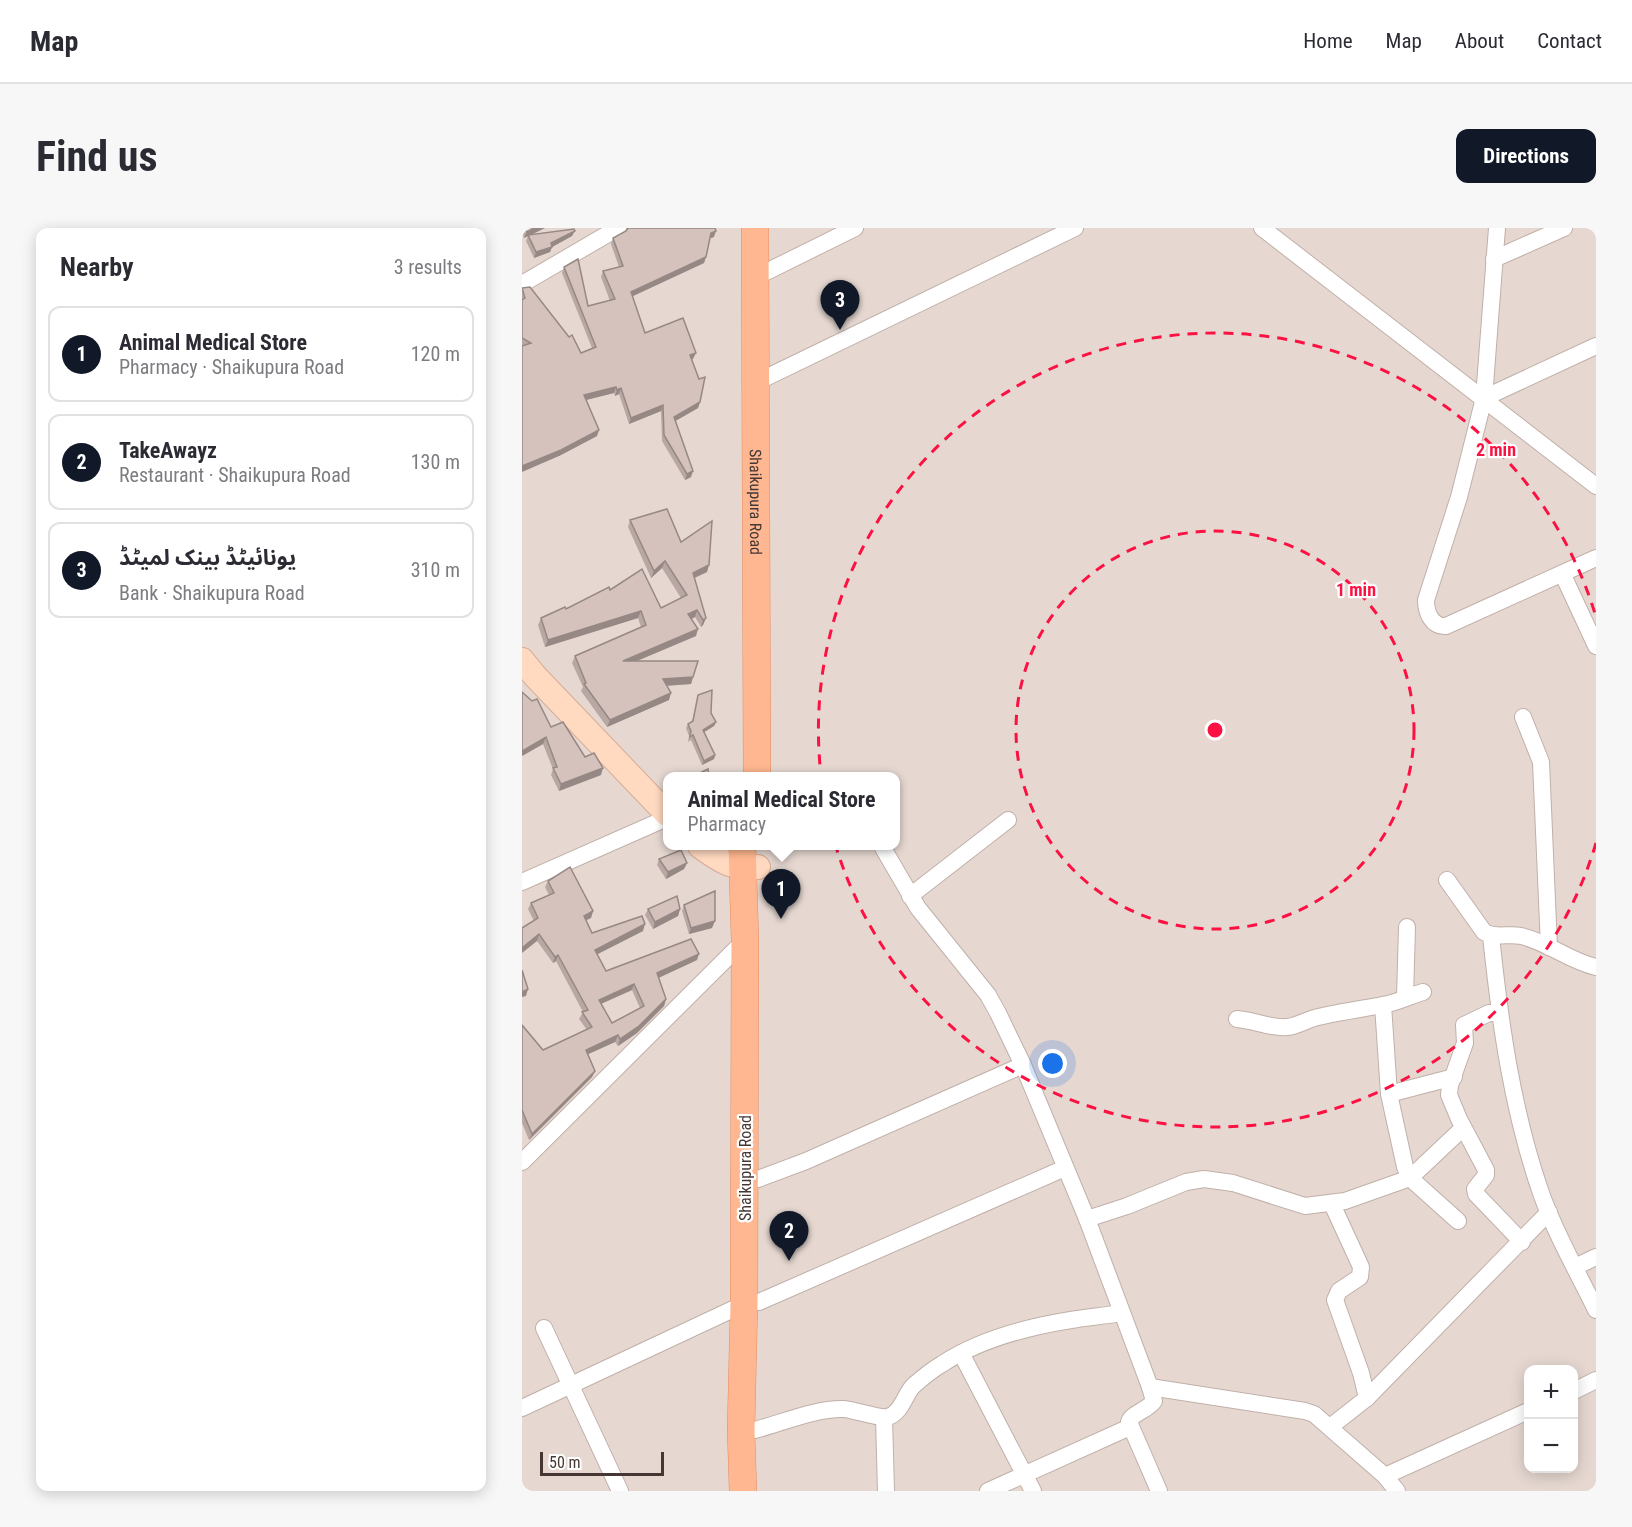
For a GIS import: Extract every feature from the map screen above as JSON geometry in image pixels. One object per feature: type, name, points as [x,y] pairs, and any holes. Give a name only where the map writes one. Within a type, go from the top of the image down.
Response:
[{"type":"main road","name":"Shaikupura Road","points":[[742,228],[742,772]]},
{"type":"main road","name":"Shaikupura Road","points":[[755,228],[757,772]]},
{"type":"main road","name":"Shaikupura Road","points":[[750,857],[745,940],[751,1303],[757,1491]]},
{"type":"main road","name":"Shaikupura Road","points":[[743,1491],[741,1430],[758,1179],[750,857]]},
{"type":"street","points":[[522,284],[618,228]]},
{"type":"street","points":[[754,278],[855,228]]},
{"type":"street","points":[[755,383],[1075,228]]},
{"type":"street","points":[[1262,228],[1596,486]]},
{"type":"street","points":[[1497,228],[1484,398],[1459,497],[1426,600],[1426,607],[1433,622],[1446,626],[1596,558]]},
{"type":"street","points":[[1494,259],[1564,228]]},
{"type":"street","points":[[1484,398],[1596,346]]},
{"type":"street","points":[[1563,574],[1596,646]]},
{"type":"street","points":[[522,660],[663,812]]},
{"type":"street","points":[[1523,717],[1541,762],[1549,947]]},
{"type":"street","points":[[522,882],[663,818]]},
{"type":"street","points":[[910,896],[1008,820]]},
{"type":"street","points":[[706,850],[725,863],[750,857]]},
{"type":"street","points":[[884,850],[910,896],[957,959],[988,995],[1023,1065],[1087,1219],[1150,1387],[1154,1401],[1149,1407],[1129,1419],[1159,1491]]},
{"type":"street","points":[[1447,880],[1484,932],[1491,936],[1520,936],[1549,947],[1573,960],[1596,967]]},
{"type":"street","points":[[1404,997],[1407,927]]},
{"type":"street","points":[[1491,936],[1499,1013],[1528,1150],[1550,1212],[1596,1310]]},
{"type":"street","points":[[522,1162],[745,940]]},
{"type":"street","points":[[1237,1019],[1251,1019],[1278,1027],[1287,1027],[1319,1017],[1383,1005],[1423,993]]},
{"type":"street","points":[[1383,1005],[1389,1094],[1402,1155],[1410,1178],[1458,1221]]},
{"type":"street","points":[[1499,1013],[1490,1013],[1464,1025],[1465,1043],[1449,1095],[1463,1128],[1486,1170],[1486,1175],[1474,1189],[1476,1194],[1522,1242]]},
{"type":"street","points":[[758,1179],[806,1161],[1023,1065]]},
{"type":"street","points":[[1389,1094],[1454,1077]]},
{"type":"street","points":[[1087,1219],[1127,1206],[1186,1182],[1204,1179],[1233,1183],[1305,1206],[1332,1204],[1410,1178],[1463,1128]]},
{"type":"street","points":[[522,1408],[751,1303],[1065,1168]]},
{"type":"street","points":[[1332,1204],[1361,1267],[1360,1277],[1339,1291],[1335,1300],[1361,1373],[1367,1398]]},
{"type":"street","points":[[1330,1428],[1367,1398],[1550,1212]]},
{"type":"street","points":[[1575,1267],[1596,1257]]},
{"type":"street","points":[[755,1430],[821,1412],[842,1409],[861,1411],[884,1418],[895,1414],[912,1387],[960,1353],[1018,1332],[1071,1320],[1121,1313]]},
{"type":"street","points":[[544,1328],[620,1491]]},
{"type":"street","points":[[960,1353],[1033,1491]]},
{"type":"street","points":[[1578,1389],[1596,1380]]},
{"type":"street","points":[[1150,1387],[1314,1414],[1385,1476],[1396,1491]]},
{"type":"street","points":[[1385,1476],[1524,1413]]},
{"type":"street","points":[[884,1418],[886,1491]]},
{"type":"street","points":[[988,1491],[1130,1426]]},
{"type":"shaded area","points":[[522,228],[1596,228],[1596,1491],[522,1491]]},
{"type":"building","points":[[628,228],[715,228],[716,231],[711,233],[706,257],[631,292],[645,333],[683,318],[696,353],[690,355],[699,379],[705,377],[700,402],[674,417],[693,471],[687,474],[664,435],[663,405],[631,418],[621,388],[617,390],[616,387],[584,395],[599,430],[561,450],[522,466],[522,346],[531,343],[522,338],[522,300],[525,298],[522,288],[530,287],[569,337],[572,335],[581,353],[596,347],[564,267],[578,259],[588,306],[615,299],[603,271],[623,266],[613,238]]},
{"type":"building","points":[[574,229],[575,231],[551,243],[552,247],[536,252],[528,235]]},
{"type":"building","points":[[667,509],[681,542],[712,521],[709,565],[693,573],[706,618],[703,620],[697,610],[688,614],[698,629],[623,661],[698,661],[693,677],[663,679],[671,693],[610,720],[584,684],[586,683],[575,656],[646,625],[641,611],[548,640],[541,618],[565,607],[566,609],[609,587],[610,590],[642,569],[661,608],[687,595],[665,561],[654,571],[630,520]]},
{"type":"building","points":[[712,690],[711,713],[716,722],[703,730],[715,755],[704,761],[693,735],[690,737],[691,731],[688,724],[693,721],[698,695]]},
{"type":"building","points":[[522,692],[532,701],[537,699],[551,727],[563,722],[585,757],[594,753],[603,768],[561,784],[553,768],[557,767],[546,737],[522,751]]},
{"type":"building","points":[[681,850],[687,863],[668,872],[659,859]]},
{"type":"building","points":[[570,867],[593,911],[584,916],[592,933],[642,916],[645,924],[595,950],[606,971],[691,939],[699,954],[657,973],[666,999],[639,1026],[620,1039],[618,1035],[586,1050],[595,1071],[532,1134],[522,1110],[522,1025],[543,1050],[592,1027],[582,1012],[588,1010],[558,955],[555,957],[539,934],[522,948],[522,928],[538,918],[531,903],[554,893],[548,881]],"holes":[[[634,984],[644,1006],[612,1023],[599,1000]]]},
{"type":"building","points":[[715,891],[715,921],[691,928],[684,905]]},
{"type":"building","points":[[677,896],[680,909],[655,922],[648,909]]},
{"type":"building","points":[[522,970],[528,989],[522,992]]},
{"type":"place","name":"یونائیٹڈ بینک لمیٹڈ","points":[[840,330]]},
{"type":"place","name":"Animal Medical Store","points":[[781,919]]},
{"type":"place","name":"TakeAwayz","points":[[789,1261]]}]
